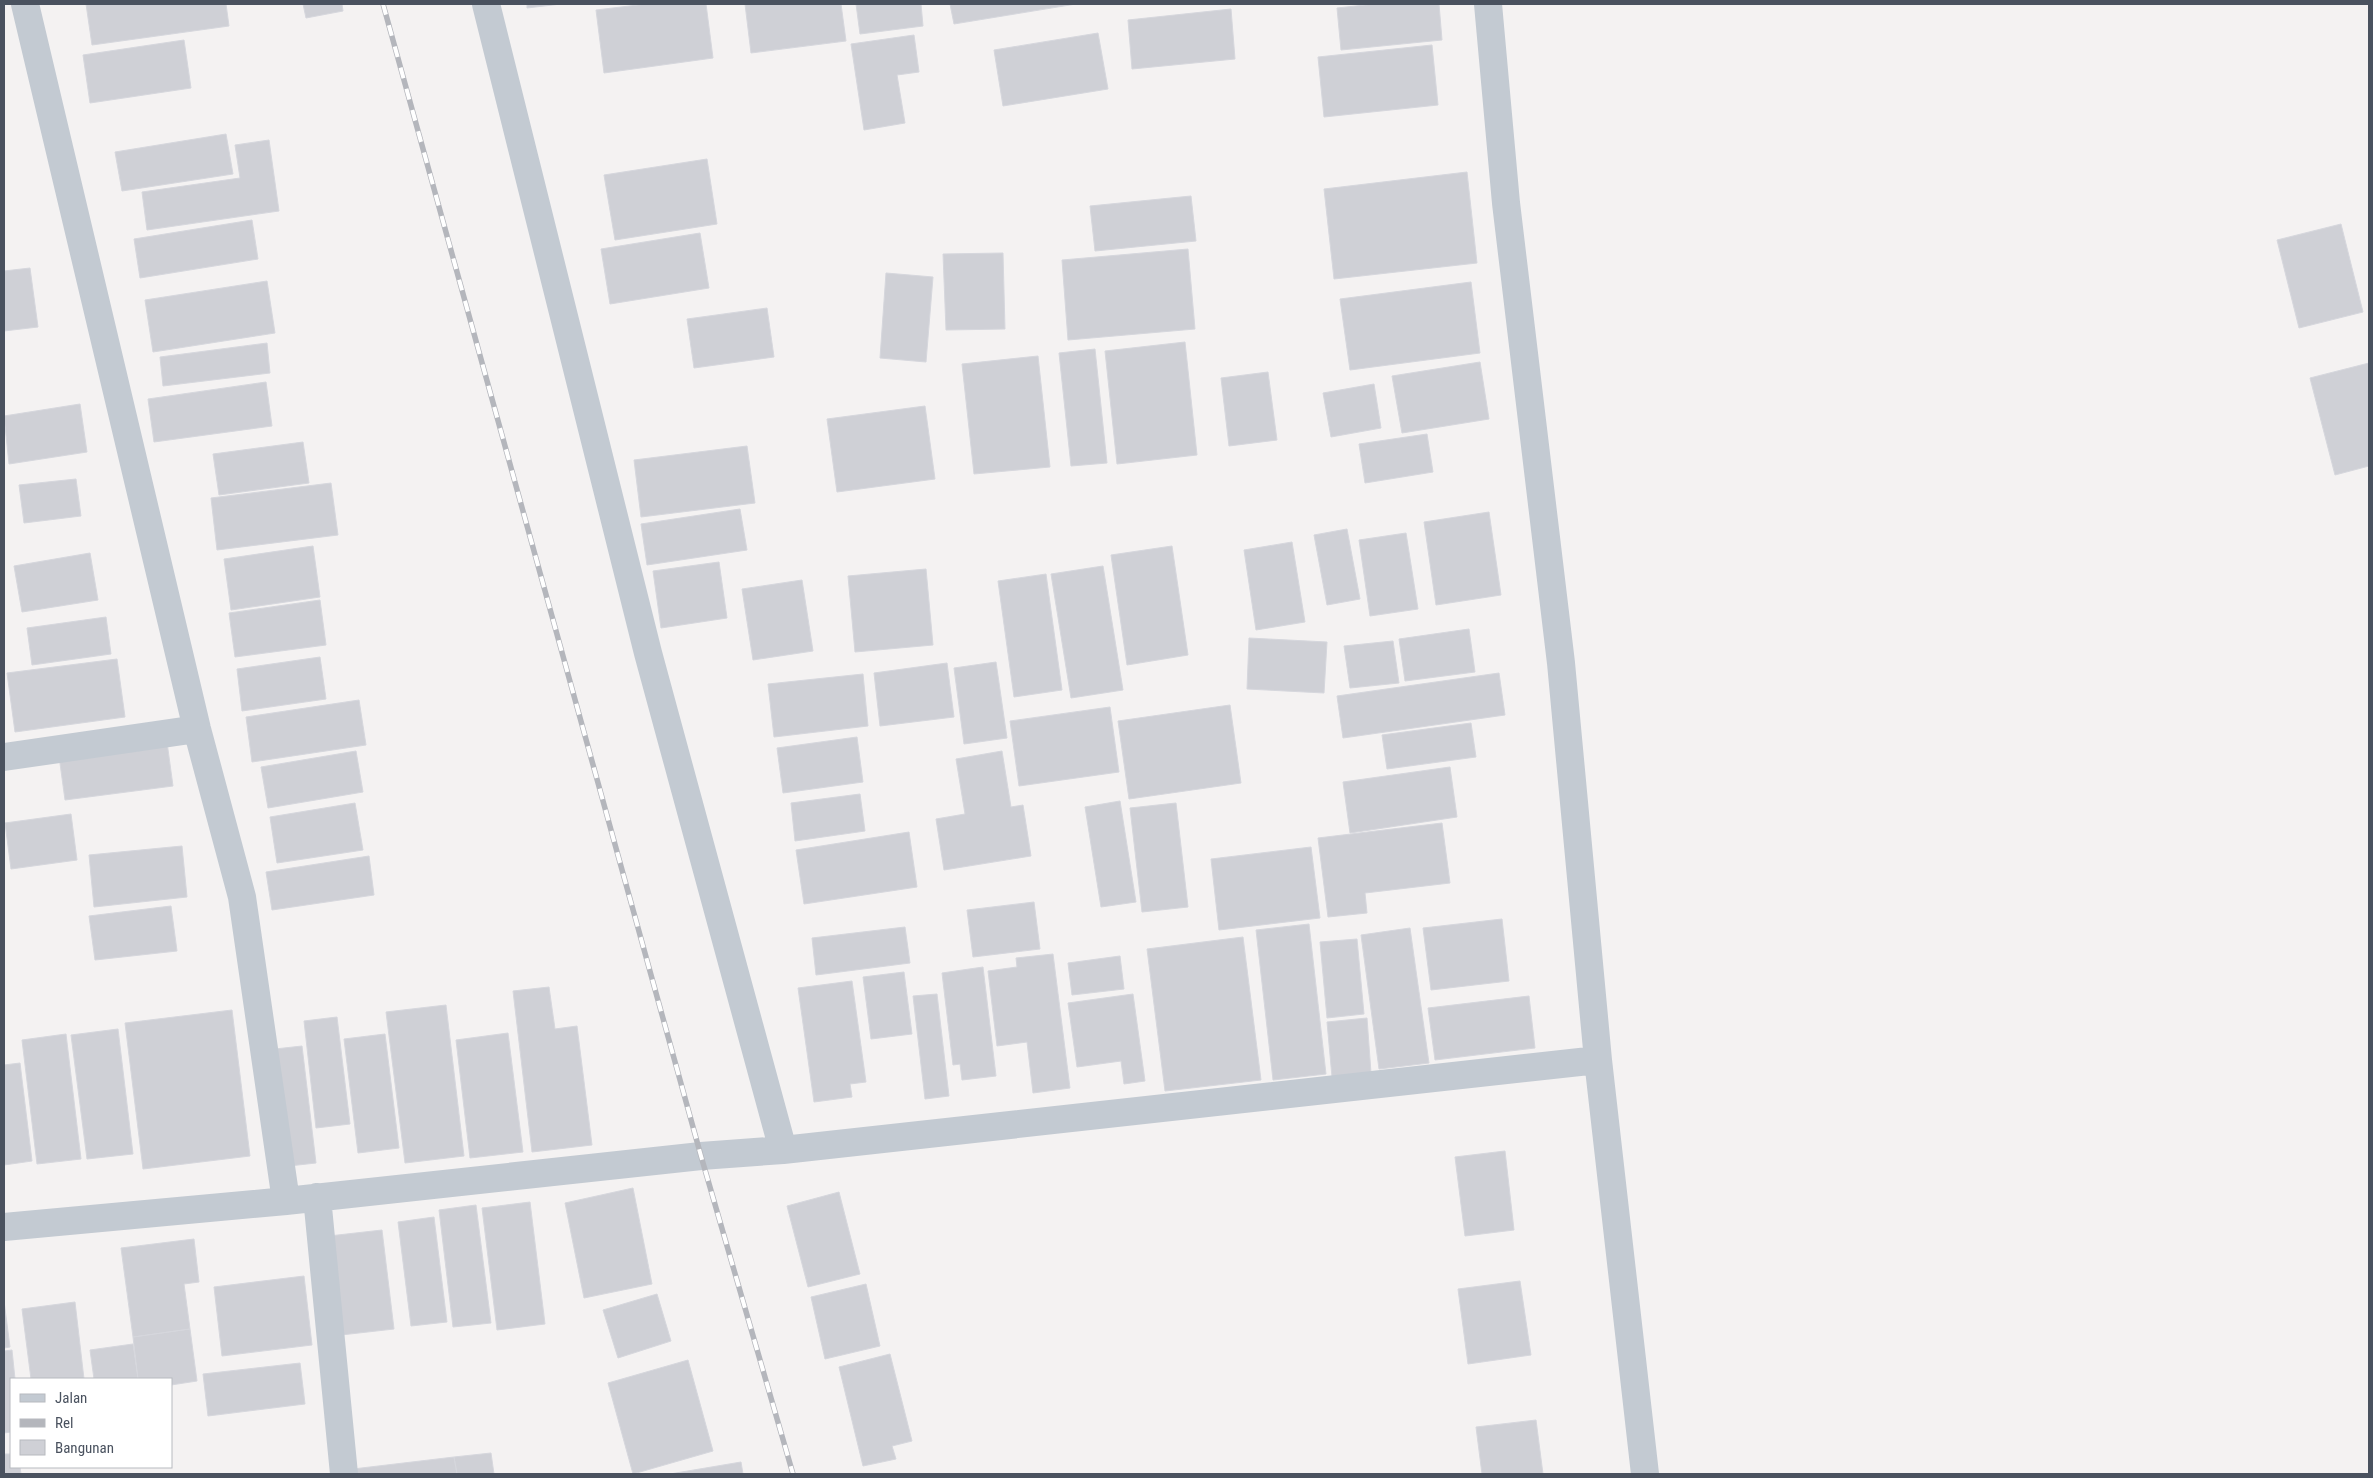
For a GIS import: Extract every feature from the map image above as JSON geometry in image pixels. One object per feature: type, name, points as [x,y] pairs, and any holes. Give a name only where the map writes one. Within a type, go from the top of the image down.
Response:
[{"type":"street","points":[[25,4],[197,729],[242,897],[286,1201]]},
{"type":"street","points":[[486,4],[645,644],[783,1150]]},
{"type":"street","points":[[1488,4],[1506,203],[1561,663],[1598,1060],[1645,1474]]},
{"type":"street","points":[[4,757],[197,729]]},
{"type":"street","points":[[4,1227],[317,1198],[701,1156],[783,1150],[1598,1060]]},
{"type":"street","points":[[317,1198],[344,1474]]},
{"type":"building","points":[[86,4],[226,4],[229,26],[92,45]]},
{"type":"building","points":[[303,4],[342,4],[343,11],[306,18]]},
{"type":"building","points":[[527,4],[561,4],[527,8]]},
{"type":"building","points":[[646,4],[706,4],[713,58],[604,73],[596,10]]},
{"type":"building","points":[[745,4],[841,4],[846,41],[751,53]]},
{"type":"building","points":[[856,4],[921,4],[923,26],[860,34]]},
{"type":"building","points":[[950,4],[1076,4],[954,24]]},
{"type":"building","points":[[1374,4],[1439,4],[1442,40],[1341,50],[1337,8]]},
{"type":"building","points":[[1231,9],[1235,59],[1132,69],[1128,20]]},
{"type":"building","points":[[1098,33],[1108,89],[1003,106],[994,50]]},
{"type":"building","points":[[914,35],[919,72],[897,75],[905,123],[864,130],[851,44]]},
{"type":"building","points":[[184,40],[191,88],[90,103],[83,55]]},
{"type":"building","points":[[1432,45],[1438,105],[1324,117],[1318,57]]},
{"type":"building","points":[[226,134],[233,174],[122,191],[115,152]]},
{"type":"building","points":[[269,140],[279,211],[147,230],[142,192],[240,178],[235,145]]},
{"type":"building","points":[[707,159],[717,224],[615,240],[604,175]]},
{"type":"building","points":[[1467,172],[1477,263],[1334,279],[1324,189]]},
{"type":"building","points":[[1191,196],[1196,241],[1095,251],[1090,206]]},
{"type":"building","points":[[252,220],[258,259],[140,278],[134,239]]},
{"type":"building","points":[[2341,224],[2363,312],[2299,328],[2277,240]]},
{"type":"building","points":[[700,233],[709,288],[610,304],[601,249]]},
{"type":"building","points":[[1188,249],[1195,329],[1068,340],[1062,260]]},
{"type":"building","points":[[1003,253],[1005,329],[946,330],[943,254]]},
{"type":"building","points":[[30,268],[38,327],[4,331],[4,271]]},
{"type":"building","points":[[886,273],[933,277],[926,362],[880,358]]},
{"type":"building","points":[[267,281],[275,333],[153,352],[145,300]]},
{"type":"building","points":[[1471,282],[1480,353],[1350,370],[1340,299]]},
{"type":"building","points":[[767,308],[774,357],[694,368],[687,319]]},
{"type":"building","points":[[1185,342],[1197,455],[1117,464],[1105,351]]},
{"type":"building","points":[[267,343],[270,373],[163,386],[160,357]]},
{"type":"building","points":[[1095,349],[1107,463],[1071,466],[1059,353]]},
{"type":"building","points":[[1038,356],[1050,467],[974,474],[962,364]]},
{"type":"building","points":[[1480,362],[1489,419],[1402,433],[1392,376]]},
{"type":"building","points":[[2369,363],[2369,466],[2335,475],[2310,378]]},
{"type":"building","points":[[1268,372],[1277,440],[1229,446],[1221,378]]},
{"type":"building","points":[[266,382],[272,426],[154,442],[148,399]]},
{"type":"building","points":[[1374,384],[1381,428],[1331,437],[1323,393]]},
{"type":"building","points":[[80,404],[87,452],[9,464],[4,416]]},
{"type":"building","points":[[925,406],[935,479],[837,492],[827,419]]},
{"type":"building","points":[[1427,434],[1433,472],[1365,483],[1359,444]]},
{"type":"building","points":[[303,442],[309,483],[219,495],[213,454]]},
{"type":"building","points":[[747,446],[755,503],[641,517],[634,460]]},
{"type":"building","points":[[76,479],[81,516],[24,523],[19,485]]},
{"type":"building","points":[[331,483],[338,535],[217,550],[211,498]]},
{"type":"building","points":[[740,509],[747,550],[647,565],[641,524]]},
{"type":"building","points":[[1489,512],[1501,595],[1436,605],[1424,522]]},
{"type":"building","points":[[1347,529],[1360,599],[1327,605],[1314,535]]},
{"type":"building","points":[[1406,533],[1418,609],[1370,616],[1359,540]]},
{"type":"building","points":[[1292,542],[1305,622],[1256,630],[1244,550]]},
{"type":"building","points":[[313,546],[320,597],[231,610],[224,559]]},
{"type":"building","points":[[1172,546],[1188,655],[1127,665],[1111,555]]},
{"type":"building","points":[[90,553],[98,600],[22,612],[14,566]]},
{"type":"building","points":[[719,562],[727,618],[661,628],[653,571]]},
{"type":"building","points":[[1103,566],[1123,690],[1071,698],[1051,574]]},
{"type":"building","points":[[926,569],[933,645],[855,652],[848,576]]},
{"type":"building","points":[[1046,574],[1062,690],[1014,697],[998,581]]},
{"type":"building","points":[[802,580],[813,651],[753,660],[742,589]]},
{"type":"building","points":[[320,600],[326,645],[235,657],[229,613]]},
{"type":"building","points":[[106,617],[111,654],[32,665],[27,628]]},
{"type":"building","points":[[1469,629],[1475,672],[1405,681],[1399,639]]},
{"type":"building","points":[[1249,638],[1327,642],[1324,693],[1247,689]]},
{"type":"building","points":[[1393,641],[1399,683],[1350,688],[1344,646]]},
{"type":"building","points":[[320,657],[326,699],[242,711],[237,669]]},
{"type":"building","points":[[117,659],[125,717],[15,732],[7,673]]},
{"type":"building","points":[[996,662],[1007,738],[964,744],[954,668]]},
{"type":"building","points":[[947,663],[954,717],[880,726],[874,673]]},
{"type":"building","points":[[1499,673],[1505,715],[1343,738],[1337,696]]},
{"type":"building","points":[[863,674],[868,726],[774,737],[768,684]]},
{"type":"building","points":[[359,700],[366,745],[252,762],[246,717]]},
{"type":"building","points":[[1230,705],[1241,783],[1129,799],[1118,721]]},
{"type":"building","points":[[1110,707],[1119,772],[1019,786],[1010,721]]},
{"type":"building","points":[[1471,723],[1476,757],[1387,769],[1382,735]]},
{"type":"building","points":[[857,737],[863,782],[783,793],[777,748]]},
{"type":"building","points":[[167,742],[173,786],[65,800],[59,756]]},
{"type":"building","points":[[356,751],[363,792],[268,808],[261,767]]},
{"type":"building","points":[[1002,751],[1011,807],[1023,805],[1031,856],[944,870],[936,819],[965,814],[956,759]]},
{"type":"building","points":[[1450,767],[1457,817],[1350,833],[1343,782]]},
{"type":"building","points":[[860,794],[865,831],[795,841],[791,803]]},
{"type":"building","points":[[1120,801],[1136,902],[1101,907],[1085,807]]},
{"type":"building","points":[[355,803],[363,850],[277,863],[270,817]]},
{"type":"building","points":[[1176,803],[1188,907],[1142,912],[1130,808]]},
{"type":"building","points":[[71,814],[77,860],[11,869],[5,823]]},
{"type":"building","points":[[1442,823],[1450,883],[1365,893],[1367,913],[1328,917],[1318,838]]},
{"type":"building","points":[[909,832],[917,887],[804,904],[796,850]]},
{"type":"building","points":[[182,846],[187,897],[94,907],[89,855]]},
{"type":"building","points":[[1311,847],[1320,918],[1219,930],[1211,859]]},
{"type":"building","points":[[369,856],[374,895],[272,910],[266,872]]},
{"type":"building","points":[[1034,902],[1040,949],[973,957],[967,910]]},
{"type":"building","points":[[171,906],[177,951],[95,960],[89,916]]},
{"type":"building","points":[[1502,919],[1509,981],[1431,990],[1423,928]]},
{"type":"building","points":[[1309,924],[1326,1074],[1273,1080],[1256,930]]},
{"type":"building","points":[[905,927],[910,963],[816,975],[812,938]]},
{"type":"building","points":[[1410,928],[1429,1063],[1379,1069],[1361,935]]},
{"type":"building","points":[[1243,937],[1261,1080],[1165,1091],[1147,949]]},
{"type":"building","points":[[1357,939],[1364,1014],[1327,1018],[1320,942]]},
{"type":"building","points":[[1053,954],[1070,1088],[1033,1093],[1027,1042],[997,1046],[988,971],[1017,967],[1016,958]]},
{"type":"building","points":[[1120,956],[1124,989],[1072,995],[1068,963]]},
{"type":"building","points":[[983,967],[996,1076],[962,1080],[960,1064],[953,1065],[942,973]]},
{"type":"building","points":[[904,972],[912,1034],[871,1039],[863,977]]},
{"type":"building","points":[[852,981],[866,1082],[850,1084],[852,1097],[814,1102],[798,988]]},
{"type":"building","points":[[549,987],[555,1029],[577,1026],[592,1145],[532,1152],[513,991]]},
{"type":"building","points":[[937,994],[949,1096],[925,1099],[913,996]]},
{"type":"building","points":[[1133,994],[1145,1081],[1124,1084],[1121,1061],[1077,1067],[1068,1003]]},
{"type":"building","points":[[1529,996],[1535,1048],[1435,1060],[1428,1008]]},
{"type":"building","points":[[446,1005],[464,1156],[405,1163],[386,1012]]},
{"type":"building","points":[[232,1010],[250,1156],[143,1169],[125,1023]]},
{"type":"building","points":[[337,1017],[350,1124],[316,1128],[304,1021]]},
{"type":"building","points":[[1367,1018],[1371,1073],[1332,1077],[1327,1022]]},
{"type":"building","points":[[118,1029],[133,1154],[87,1159],[71,1035]]},
{"type":"building","points":[[508,1033],[523,1152],[470,1158],[456,1040]]},
{"type":"building","points":[[66,1034],[81,1159],[37,1164],[22,1040]]},
{"type":"building","points":[[385,1034],[399,1148],[358,1153],[344,1039]]},
{"type":"building","points":[[302,1046],[316,1163],[289,1166],[275,1049]]},
{"type":"building","points":[[20,1063],[32,1161],[4,1165],[4,1065]]},
{"type":"building","points":[[1505,1151],[1514,1230],[1465,1236],[1455,1157]]},
{"type":"building","points":[[633,1188],[652,1284],[584,1298],[565,1203]]},
{"type":"building","points":[[839,1192],[860,1274],[808,1287],[787,1206]]},
{"type":"building","points":[[530,1202],[545,1324],[497,1330],[482,1208]]},
{"type":"building","points":[[476,1205],[491,1323],[453,1327],[439,1210]]},
{"type":"building","points":[[434,1217],[447,1322],[411,1326],[398,1222]]},
{"type":"building","points":[[382,1230],[394,1329],[341,1335],[329,1236]]},
{"type":"building","points":[[194,1239],[199,1282],[184,1284],[190,1329],[133,1337],[121,1248]]},
{"type":"building","points":[[304,1276],[312,1345],[222,1356],[214,1287]]},
{"type":"building","points":[[1520,1281],[1531,1355],[1468,1364],[1458,1289]]},
{"type":"building","points":[[866,1284],[880,1346],[825,1359],[811,1297]]},
{"type":"building","points":[[657,1294],[671,1341],[618,1358],[603,1310]]},
{"type":"building","points":[[4,1301],[10,1347],[4,1348]]},
{"type":"building","points":[[75,1302],[84,1378],[31,1378],[22,1309]]},
{"type":"building","points":[[190,1329],[197,1381],[172,1385],[172,1378],[138,1378],[133,1337]]},
{"type":"building","points":[[133,1344],[138,1378],[94,1378],[90,1350]]},
{"type":"building","points":[[12,1350],[15,1378],[10,1378],[10,1432],[4,1433],[4,1351]]},
{"type":"building","points":[[890,1354],[912,1441],[892,1446],[896,1459],[863,1466],[839,1367]]},
{"type":"building","points":[[688,1360],[713,1451],[633,1474],[608,1383]]},
{"type":"building","points":[[300,1363],[305,1404],[208,1416],[203,1374]]},
{"type":"building","points":[[1536,1420],[1543,1474],[1482,1474],[1476,1427]]},
{"type":"building","points":[[491,1453],[494,1474],[457,1474],[454,1457]]},
{"type":"building","points":[[4,1454],[10,1454],[10,1468],[20,1468],[21,1474],[4,1474]]},
{"type":"building","points":[[454,1457],[457,1474],[354,1474],[353,1469]]},
{"type":"building","points":[[741,1462],[743,1474],[670,1474]]},
{"type":"railway","points":[[383,4],[701,1156],[793,1474]]}]
